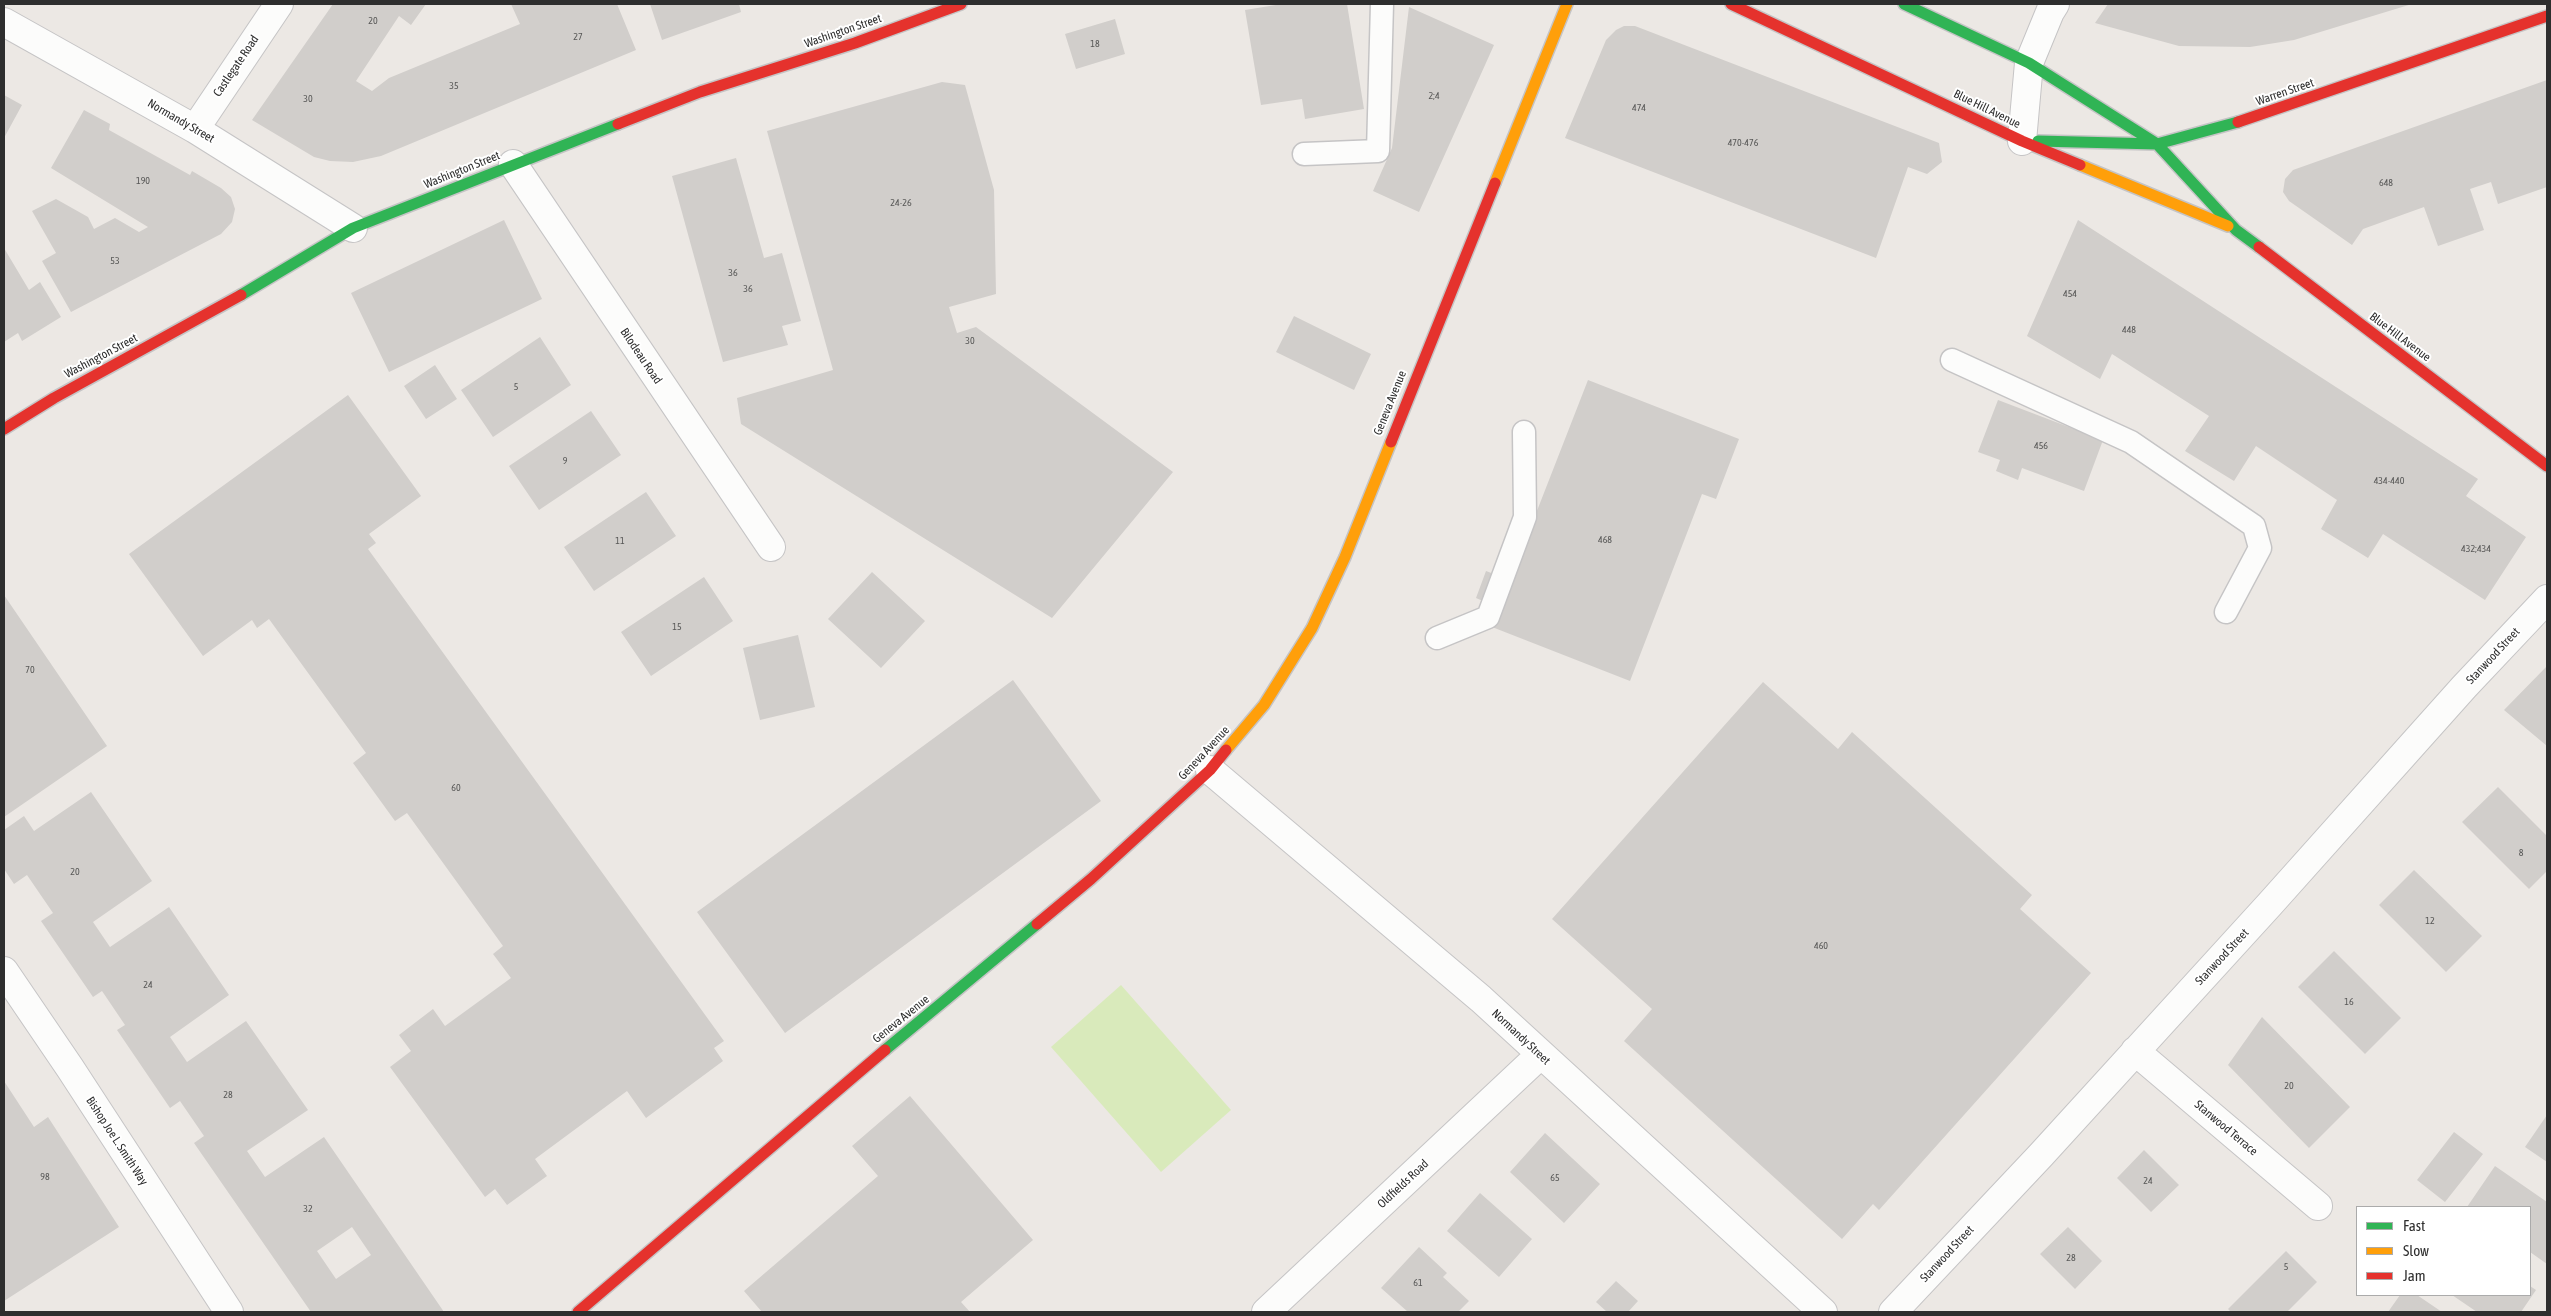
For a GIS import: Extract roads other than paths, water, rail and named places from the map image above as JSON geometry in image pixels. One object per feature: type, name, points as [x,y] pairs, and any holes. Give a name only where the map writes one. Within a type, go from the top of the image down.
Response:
[{"type":"main road","name":"Washington Street","points":[[4,429],[54,398],[208,314],[353,228],[700,92],[855,43],[961,4]]},
{"type":"main road","name":"Blue Hill Avenue","points":[[1731,4],[2022,141],[2236,230]]},
{"type":"main road","name":"Blue Hill Avenue","points":[[1904,4],[2029,63],[2157,144],[2236,230],[2547,466]]},
{"type":"main road","name":"Geneva Avenue","points":[[578,1312],[858,1072],[1091,879],[1210,770],[1264,705],[1312,628],[1345,557],[1563,5]]},
{"type":"main road","name":"Warren Street","points":[[2022,141],[2157,144],[2234,124],[2547,16]]},
{"type":"street","name":"Castlegate Road","points":[[195,129],[279,4]]},
{"type":"street","points":[[2022,141],[2029,63],[2055,4]]},
{"type":"street","name":"Normandy Street","points":[[4,22],[195,129],[353,228]]},
{"type":"street","name":"Bilodeau Road","points":[[513,164],[770,547]]},
{"type":"street","name":"Stanwood Street","points":[[1893,1312],[2270,904],[2457,694],[2547,598]]},
{"type":"street","name":"Normandy Street","points":[[1210,770],[1481,999],[1823,1312]]},
{"type":"street","name":"Bishop Joe L. Smith Way","points":[[4,971],[70,1068],[229,1312]]},
{"type":"street","name":"Stanwood Terrace","points":[[2135,1051],[2318,1206]]},
{"type":"street","name":"Oldfields Road","points":[[1266,1312],[1540,1055]]},
{"type":"lane","points":[[1304,154],[1378,151],[1382,4]]},
{"type":"lane","points":[[1952,360],[2131,442],[2254,526],[2260,548],[2226,612]]},
{"type":"lane","points":[[1437,638],[1488,617],[1526,517],[1524,432]]}]
